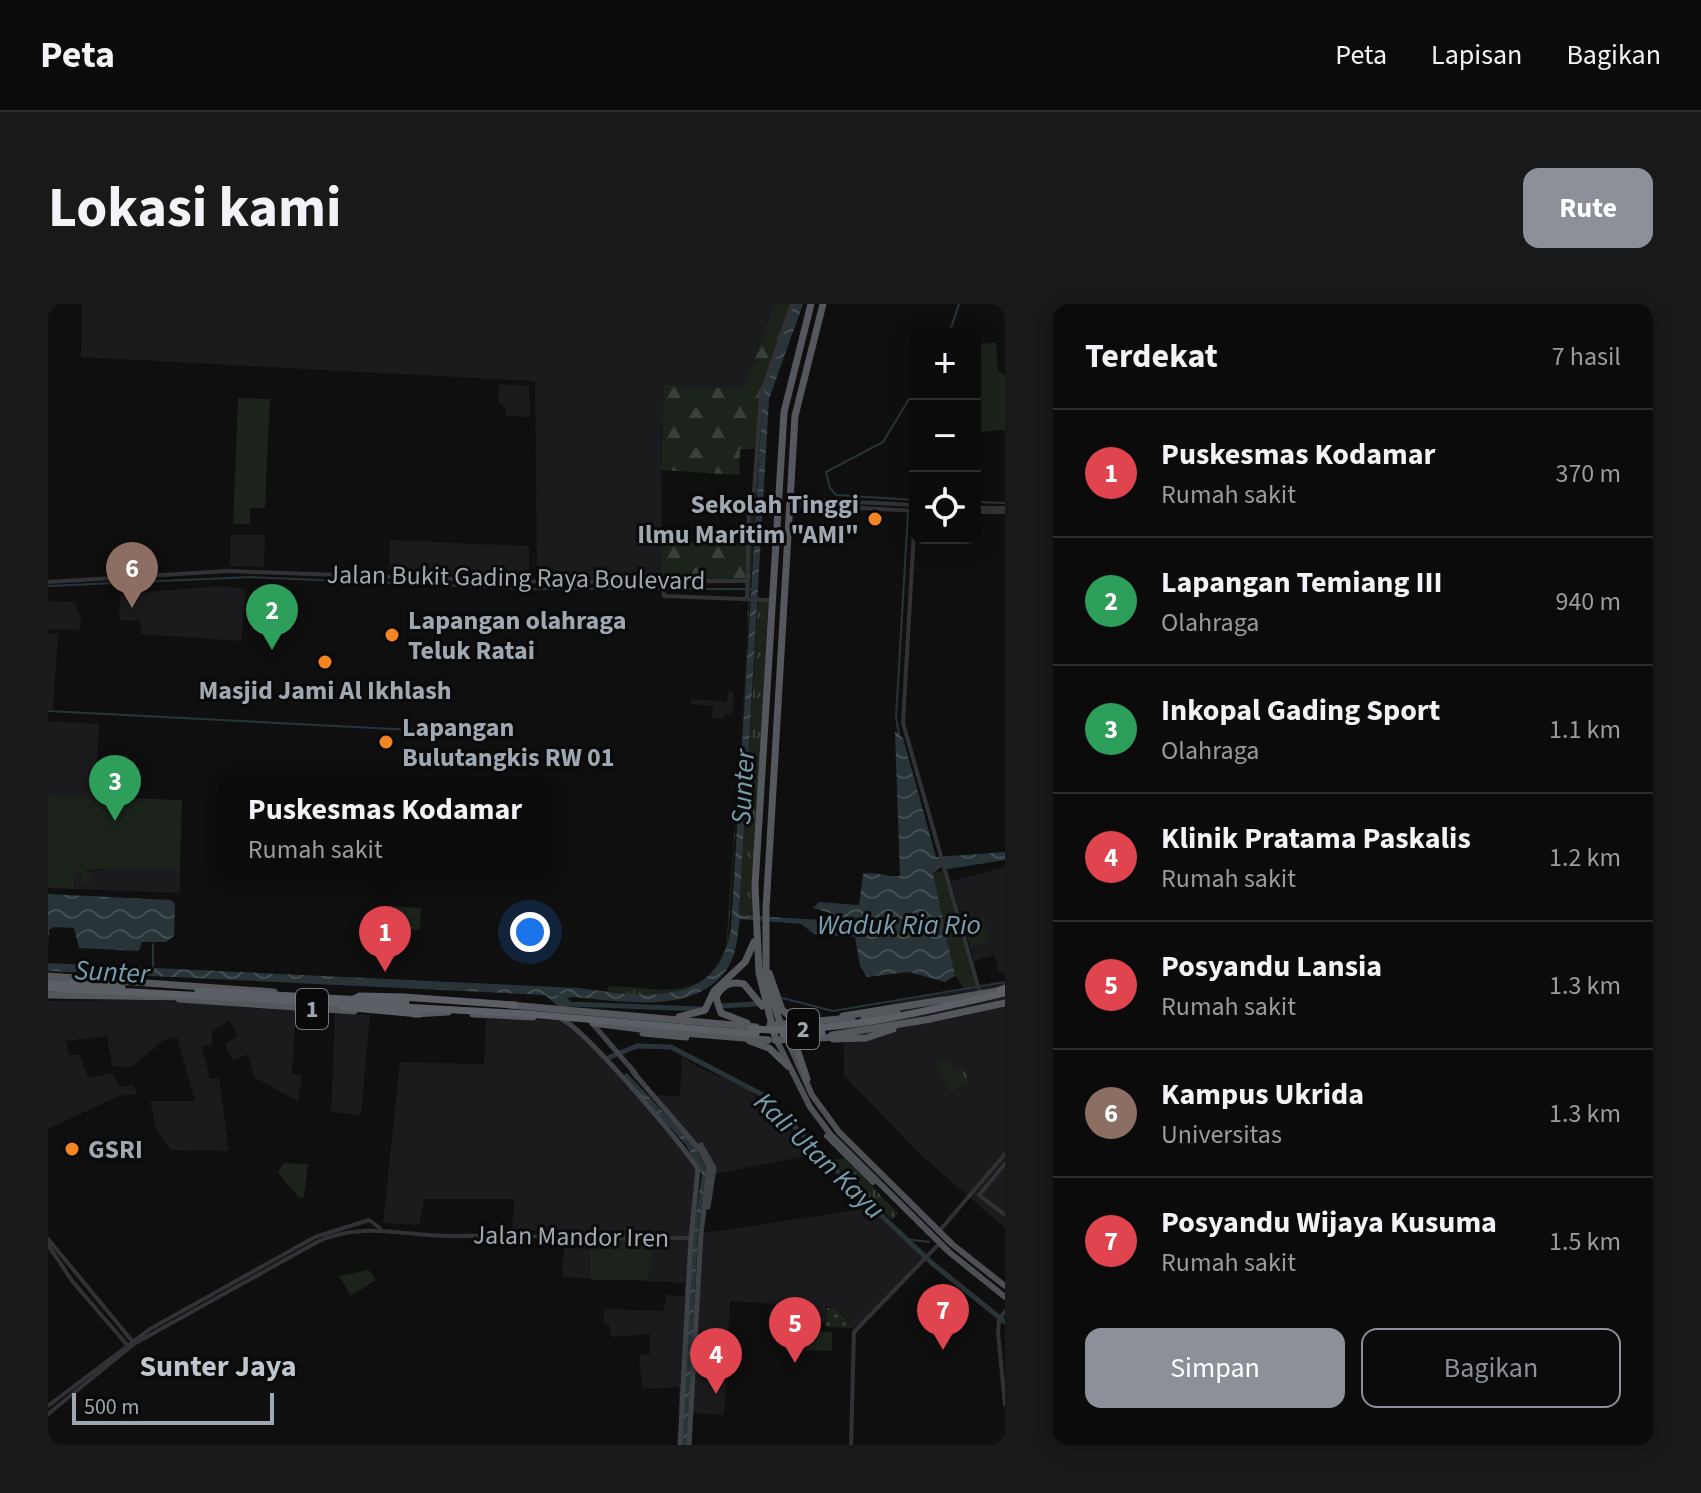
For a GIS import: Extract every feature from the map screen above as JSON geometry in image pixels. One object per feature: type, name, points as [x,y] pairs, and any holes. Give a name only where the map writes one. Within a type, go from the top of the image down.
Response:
[{"type":"highway","points":[[681,1017],[707,1005],[717,988],[745,962],[756,921],[787,391],[811,304]]},
{"type":"highway","points":[[776,1031],[765,959],[765,920],[790,501],[798,395],[823,304]]},
{"type":"highway","points":[[787,391],[798,395]]},
{"type":"highway","points":[[756,921],[776,1031]]},
{"type":"highway","name":"1","points":[[48,987],[91,979],[515,1005],[838,1037],[931,1019],[1004,994]]},
{"type":"highway","points":[[753,1024],[723,1015],[718,1009],[717,995],[729,984],[740,983],[771,1001],[793,1019],[803,1020],[943,1000]]},
{"type":"highway","points":[[173,984],[174,998]]},
{"type":"highway","points":[[48,987],[69,996]]},
{"type":"highway","name":"1","points":[[48,987],[58,995],[69,996],[409,1006],[648,1030],[776,1031],[852,1022],[980,993],[1004,994]]},
{"type":"highway","name":"2","points":[[48,987],[529,1014],[789,1034],[860,1029],[1004,994]]},
{"type":"highway","name":"2","points":[[48,987],[535,1010],[765,1030],[871,1023],[1004,994]]},
{"type":"highway","points":[[352,1000],[360,996],[411,996],[515,1005]]},
{"type":"highway","points":[[235,998],[419,1014]]},
{"type":"highway","points":[[771,1001],[790,1021],[802,1027]]},
{"type":"highway","name":"1","points":[[258,1002],[419,1014],[444,1009]]},
{"type":"highway","name":"1","points":[[626,1027],[758,1037],[776,1031],[897,1011]]},
{"type":"highway","name":"1","points":[[642,1016],[753,1024],[804,1037],[824,1037],[931,1019]]},
{"type":"highway","points":[[663,1029],[664,1018]]},
{"type":"highway","points":[[626,1027],[638,1033],[758,1042],[781,1058]]},
{"type":"highway","points":[[824,1037],[860,1039],[890,1029]]},
{"type":"highway","points":[[758,1037],[788,1066]]},
{"type":"highway","points":[[804,1037],[797,1049],[805,1077]]},
{"type":"main road","points":[[569,1021],[689,1154],[698,1169],[691,1238],[680,1445]]},
{"type":"main road","points":[[589,1022],[694,1143],[709,1167],[689,1445]]},
{"type":"main road","points":[[776,1031],[798,1086],[831,1135],[931,1237],[1005,1284]]},
{"type":"main road","points":[[776,1031],[835,1123],[1001,1295]]},
{"type":"main road","points":[[909,1200],[1005,1284]]},
{"type":"main road","points":[[931,1237],[937,1246],[1001,1295]]},
{"type":"street","points":[[747,597],[749,502],[754,492],[761,395],[792,304]]},
{"type":"street","points":[[790,501],[909,508]]},
{"type":"street","points":[[981,510],[1005,510]]},
{"type":"street","points":[[911,544],[903,723],[980,993]]},
{"type":"street","name":"Jalan Bukit Gading Raya Boulevard","points":[[48,582],[227,571],[550,582],[745,582]]},
{"type":"street","name":"Jalan Bukit Gading Raya Boulevard","points":[[662,582],[663,594],[773,600]]},
{"type":"street","points":[[977,1193],[1005,1154]]},
{"type":"street","points":[[941,1229],[1005,1164]]},
{"type":"street","points":[[977,1193],[1005,1215]]},
{"type":"street","points":[[48,1406],[130,1344],[336,1228],[369,1220],[380,1228]]},
{"type":"street","points":[[259,1271],[328,1237],[380,1228]]},
{"type":"street","name":"Jalan Mandor Iren","points":[[380,1228],[452,1236],[691,1238]]},
{"type":"street","points":[[48,1242],[75,1280],[130,1344]]},
{"type":"street","points":[[851,1445],[854,1332],[937,1246]]},
{"type":"street","points":[[1002,1315],[1005,1405]]},
{"type":"street","points":[[48,1414],[130,1344]]},
{"type":"shaded area","points":[[82,304],[774,304],[744,389],[680,386],[661,430],[662,580],[537,579],[535,381],[81,357]]},
{"type":"shaded area","points":[[499,384],[529,386],[530,417],[506,416],[506,407],[498,403]]},
{"type":"shaded area","points":[[230,535],[265,535],[264,567],[230,566]]},
{"type":"shaded area","points":[[390,540],[529,546],[529,579],[389,570]]},
{"type":"shaded area","points":[[220,586],[246,589],[241,641],[141,634],[140,621],[119,620],[120,594]]},
{"type":"shaded area","points":[[48,601],[74,602],[81,617],[80,630],[48,629]]},
{"type":"shaded area","points":[[48,633],[58,634],[53,710],[48,709]]},
{"type":"shaded area","points":[[728,691],[734,692],[732,715],[724,715],[723,719],[712,718],[713,706],[690,704],[691,699],[727,702]]},
{"type":"shaded area","points":[[48,721],[99,724],[95,797],[48,795]]},
{"type":"shaded area","points":[[114,867],[180,869],[180,893],[74,889],[75,874]]},
{"type":"shaded area","points":[[1005,867],[1005,972],[999,973],[994,955],[974,961],[951,881]]},
{"type":"shaded area","points":[[1005,982],[1005,1228],[924,1158],[844,1076],[843,1032],[861,1011],[909,998]]},
{"type":"shaded area","points":[[148,1000],[296,1011],[292,1074],[302,1075],[298,1101],[254,1077],[248,1055],[232,1060],[225,1044],[238,1036],[229,1021],[212,1031],[212,1045],[202,1046],[210,1079],[219,1078],[229,1151],[171,1150],[156,1129],[150,1101],[195,1101],[177,1037],[164,1040],[131,1067],[112,1066],[107,1036],[67,1041],[69,1055],[80,1055],[88,1078],[111,1073],[121,1087],[133,1085],[138,1094],[119,1096],[48,1129],[48,1001]]},
{"type":"shaded area","points":[[335,1014],[370,1015],[361,1115],[331,1112]]},
{"type":"shaded area","points":[[486,1019],[563,1020],[570,1023],[689,1154],[699,1172],[690,1235],[870,1208],[924,1257],[855,1328],[835,1306],[826,1306],[825,1322],[817,1324],[815,1306],[730,1301],[724,1415],[678,1412],[679,1387],[642,1389],[639,1355],[650,1354],[650,1334],[611,1337],[609,1324],[603,1323],[604,1309],[664,1311],[666,1295],[684,1296],[685,1283],[562,1277],[565,1232],[512,1230],[514,1199],[424,1199],[419,1225],[383,1223],[400,1062],[484,1064]]},
{"type":"shaded area","points":[[682,1056],[698,1067],[745,1087],[816,1154],[710,1175],[709,1167],[651,1095],[680,1096]]},
{"type":"green space","points":[[774,304],[792,304],[761,395],[757,449],[740,449],[739,475],[661,470],[664,385],[744,389]]},
{"type":"green space","points":[[996,342],[998,370],[1005,376],[1005,430],[981,432],[981,344]]},
{"type":"green space","points":[[763,393],[747,641],[749,502],[753,495]]},
{"type":"green space","points":[[238,398],[270,399],[265,508],[250,508],[250,524],[233,524]]},
{"type":"green space","points":[[661,541],[747,543],[745,581],[662,580]]},
{"type":"green space","points":[[758,599],[773,600],[756,916],[739,915]]},
{"type":"green space","points":[[747,641],[747,660],[740,759]]},
{"type":"green space","points":[[740,759],[728,944],[716,964],[726,947]]},
{"type":"green space","points":[[48,795],[182,800],[180,869],[97,869],[85,871],[90,873],[89,884],[81,883],[81,872],[75,874],[74,889],[48,888]]},
{"type":"green space","points":[[943,865],[978,987],[965,989],[955,976],[933,873],[941,871]]},
{"type":"green space","points":[[385,906],[421,908],[420,930],[383,929]]},
{"type":"green space","points":[[983,916],[990,941],[970,946],[964,921]]},
{"type":"green space","points":[[701,980],[678,991],[662,994],[607,991],[609,986],[677,989]]},
{"type":"green space","points":[[950,1060],[952,1069],[964,1066],[969,1084],[949,1091],[936,1063]]},
{"type":"green space","points":[[845,1158],[898,1213],[892,1220],[831,1160]]},
{"type":"green space","points":[[283,1163],[308,1164],[304,1197],[300,1199],[278,1173]]},
{"type":"green space","points":[[589,1238],[655,1239],[647,1280],[591,1280]]},
{"type":"green space","points":[[369,1270],[376,1280],[351,1296],[339,1276]]},
{"type":"green space","points":[[835,1307],[854,1328],[825,1327],[827,1308]]},
{"type":"green space","points":[[794,1331],[832,1332],[832,1351],[794,1350]]},
{"type":"water","points":[[793,304],[803,304],[769,399],[739,915],[822,920],[830,913],[813,908],[819,902],[859,905],[863,874],[900,876],[895,731],[903,738],[936,857],[1005,852],[1005,860],[948,869],[943,866],[933,873],[955,976],[945,982],[909,972],[867,977],[860,966],[855,937],[814,934],[801,924],[740,919],[734,954],[724,973],[710,986],[693,995],[654,1002],[574,997],[563,999],[569,1007],[559,1007],[545,995],[48,971],[48,963],[578,988],[627,994],[673,992],[693,986],[710,974],[723,955],[731,928],[763,393]]},
{"type":"water","points":[[48,894],[171,900],[175,903],[174,936],[166,942],[142,942],[139,951],[79,948],[74,928],[54,927],[49,930],[48,944]]},
{"type":"water","points":[[627,1073],[693,1144],[707,1169],[698,1234],[687,1445],[682,1445],[682,1431],[693,1233],[702,1174],[686,1145],[623,1076]]},
{"type":"waterway","points":[[951,328],[959,304]]},
{"type":"waterway","points":[[909,399],[883,442],[826,472],[830,488],[836,495],[909,500]]},
{"type":"waterway","points":[[981,502],[1005,503]]},
{"type":"waterway","points":[[899,734],[896,718],[908,512]]},
{"type":"waterway","points":[[48,586],[251,577],[531,589],[754,589]]},
{"type":"waterway","points":[[48,711],[413,730]]},
{"type":"waterway","name":"Sunter","points":[[153,944],[153,968]]},
{"type":"waterway","points":[[782,998],[833,1011],[1005,982]]},
{"type":"waterway","points":[[560,996],[570,1004],[701,1009]]},
{"type":"waterway","points":[[720,1006],[756,1004]]},
{"type":"waterway","name":"Kali Utan Kayu","points":[[610,1057],[637,1046],[671,1047],[765,1096],[868,1203],[933,1264],[1005,1322]]},
{"type":"waterway","points":[[906,1239],[929,1242]]},
{"type":"place","name":"Sekolah Tinggi Ilmu Maritim \"AMI\"","points":[[875,519]]},
{"type":"place","name":"Kampus Ukrida","points":[[132,608]]},
{"type":"place","name":"Lapangan olahraga Teluk Ratai","points":[[392,635]]},
{"type":"place","name":"Lapangan Temiang III","points":[[272,650]]},
{"type":"place","name":"Masjid Jami Al Ikhlash","points":[[325,662]]},
{"type":"place","name":"Lapangan Bulutangkis RW 01","points":[[386,742]]},
{"type":"place","name":"Inkopal Gading Sport","points":[[115,821]]},
{"type":"place","name":"Puskesmas Kodamar","points":[[385,972]]},
{"type":"place","name":"GSRI","points":[[72,1149]]},
{"type":"place","name":"Posyandu Wijaya Kusuma","points":[[943,1350]]},
{"type":"place","name":"Posyandu Lansia","points":[[795,1363]]},
{"type":"place","name":"Klinik Pratama Paskalis","points":[[716,1394]]},
{"type":"district","name":"Sunter Jaya","points":[[218,1366]]},
{"type":"water label","name":"Waduk Ria Rio","points":[[899,924]]}]
